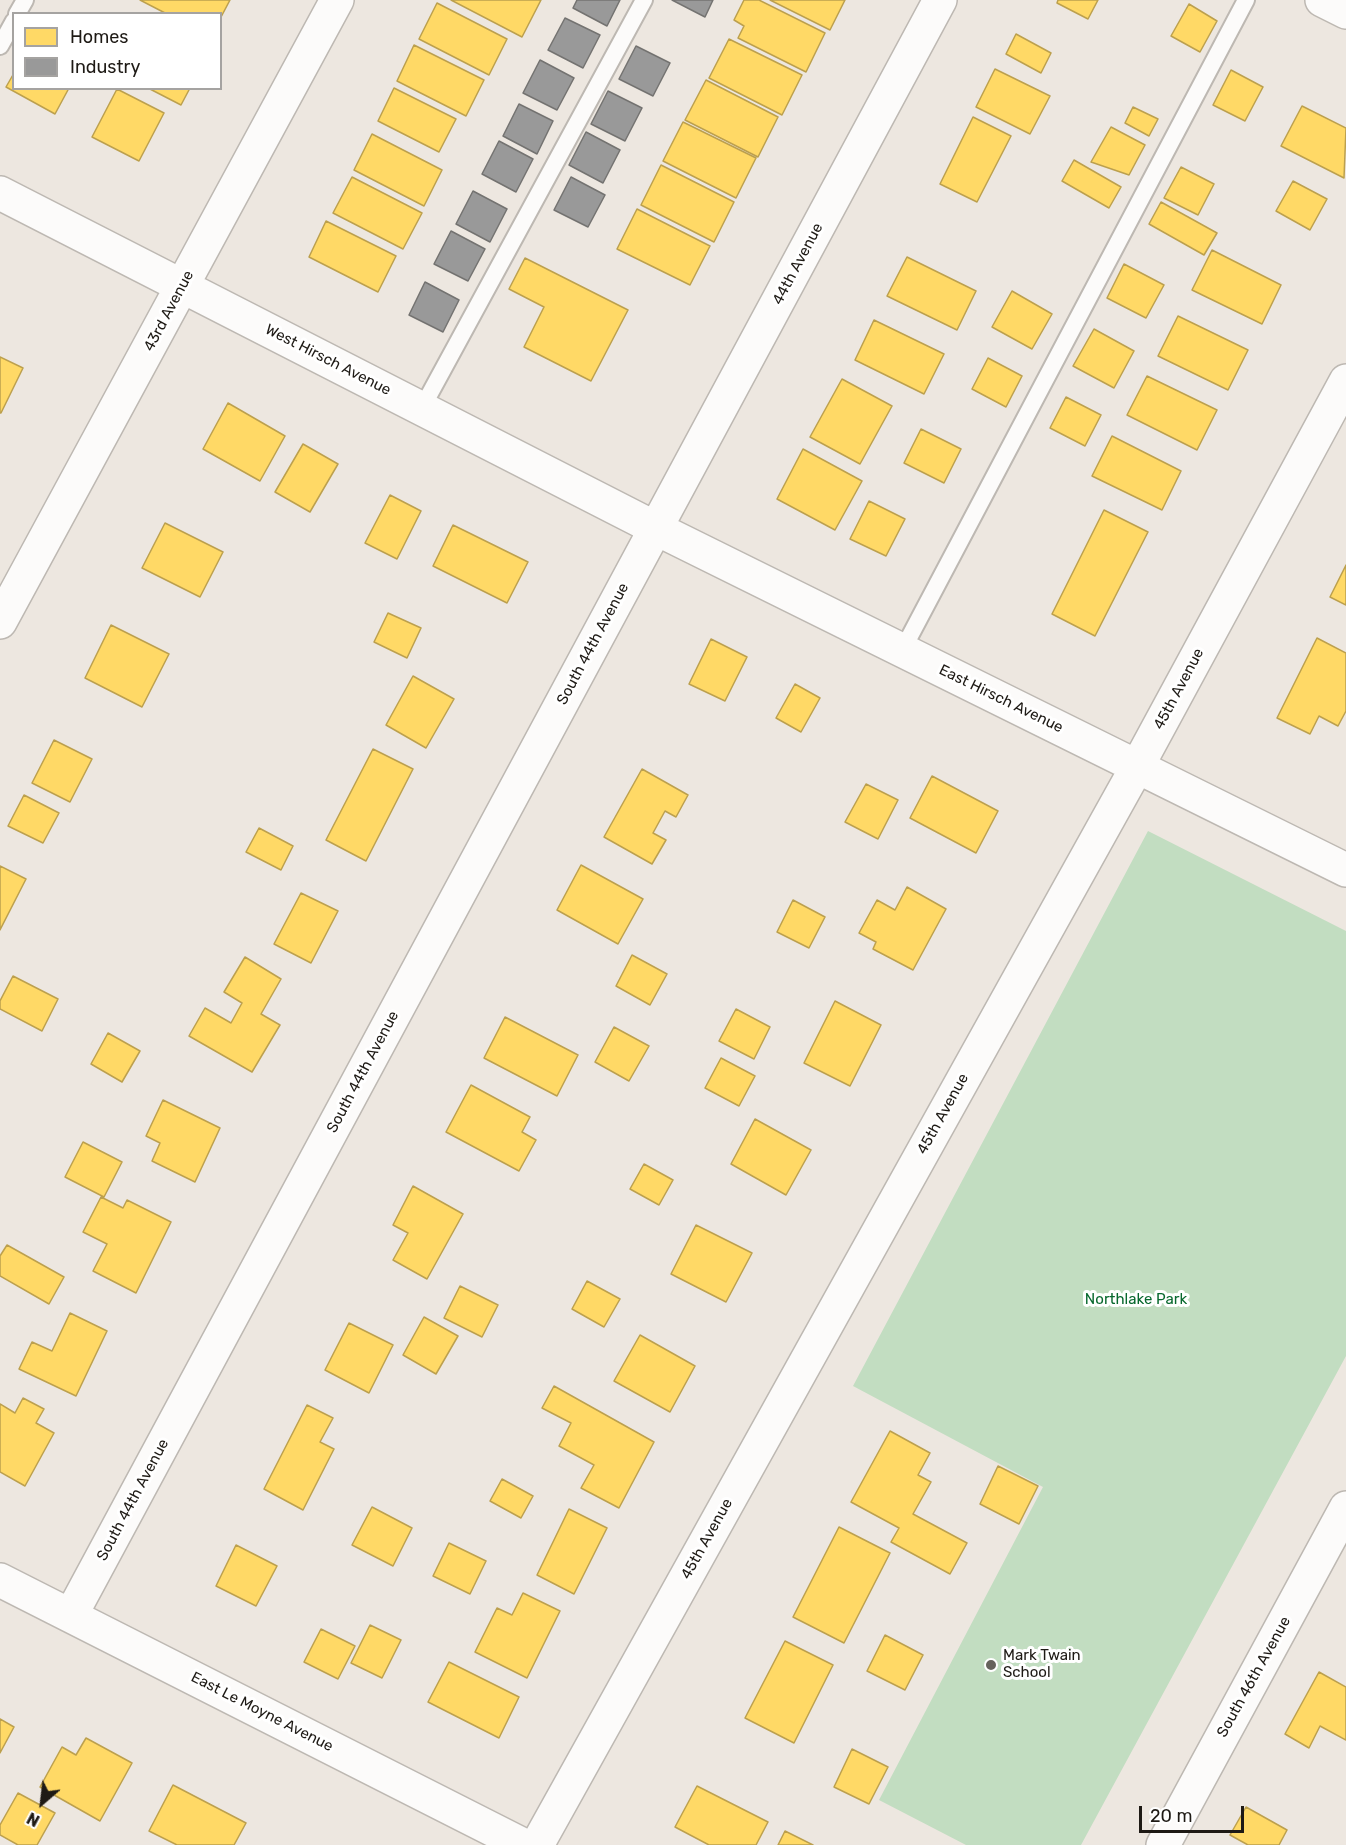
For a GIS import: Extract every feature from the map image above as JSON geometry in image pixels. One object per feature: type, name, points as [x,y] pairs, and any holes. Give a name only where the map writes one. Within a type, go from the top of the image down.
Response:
[{"type":"street","name":"43rd Avenue","points":[[0,622],[338,0]]},
{"type":"street","name":"44th Avenue","points":[[655,528],[940,0]]},
{"type":"street","points":[[1322,0],[1346,12]]},
{"type":"street","name":"West Hirsch Avenue","points":[[0,193],[655,528]]},
{"type":"street","name":"45th Avenue","points":[[537,1845],[1137,767],[1346,381]]},
{"type":"street","name":"East Hirsch Avenue","points":[[655,528],[1346,870]]},
{"type":"street","name":"South 44th Avenue","points":[[71,1615],[655,528]]},
{"type":"street","name":"South 46th Avenue","points":[[1163,1845],[1336,1550],[1346,1508]]},
{"type":"street","name":"East Le Moyne Avenue","points":[[0,1580],[523,1845]]},
{"type":"lane","points":[[422,408],[644,0]]},
{"type":"lane","points":[[902,651],[1246,0]]},
{"type":"lane","points":[[0,46],[12,25]]},
{"type":"green space","name":"Northlake Park","points":[[1148,831],[1346,931],[1346,1356],[1081,1845],[966,1845],[879,1800],[1043,1487],[853,1386]]},
{"type":"building: Homes","points":[[140,0],[230,0],[222,15],[222,12],[163,12]]},
{"type":"building: Homes","points":[[451,0],[541,0],[522,37]]},
{"type":"building: Homes","points":[[744,0],[759,0],[825,33],[806,72],[738,38],[744,26],[734,20]]},
{"type":"building: Homes","points":[[770,0],[845,0],[830,30]]},
{"type":"building: Homes","points":[[1058,0],[1098,0],[1088,19],[1057,3]]},
{"type":"building: Homes","points":[[437,3],[507,39],[489,75],[419,39]]},
{"type":"building: Homes","points":[[1189,4],[1217,21],[1200,52],[1171,36]]},
{"type":"building: Homes","points":[[1016,34],[1051,53],[1041,73],[1006,54]]},
{"type":"building: Homes","points":[[729,39],[802,75],[782,115],[709,78]]},
{"type":"building: Homes","points":[[414,45],[484,80],[466,116],[397,81]]},
{"type":"building: Homes","points":[[995,69],[1050,96],[1030,134],[976,107]]},
{"type":"building: Homes","points":[[1231,70],[1263,87],[1245,121],[1213,105]]},
{"type":"building: Homes","points":[[12,76],[12,90],[68,90],[55,114],[6,87]]},
{"type":"building: Homes","points":[[706,80],[778,117],[758,157],[685,120]]},
{"type":"building: Homes","points":[[394,88],[456,119],[439,152],[378,121]]},
{"type":"building: Homes","points":[[116,90],[164,113],[139,161],[92,137]]},
{"type":"building: Homes","points":[[152,90],[189,90],[181,105]]},
{"type":"building: Homes","points":[[1302,106],[1346,128],[1344,178],[1281,146]]},
{"type":"building: Homes","points":[[1133,107],[1158,119],[1149,136],[1125,123]]},
{"type":"building: Homes","points":[[973,117],[1011,136],[977,202],[940,184]]},
{"type":"building: Homes","points":[[683,122],[756,158],[736,198],[663,161]]},
{"type":"building: Homes","points":[[1111,127],[1145,145],[1129,175],[1091,162]]},
{"type":"building: Homes","points":[[372,134],[442,170],[424,206],[354,170]]},
{"type":"building: Homes","points":[[1074,160],[1121,187],[1109,208],[1062,181]]},
{"type":"building: Homes","points":[[661,165],[734,202],[714,242],[641,205]]},
{"type":"building: Homes","points":[[1181,167],[1214,184],[1198,215],[1164,198]]},
{"type":"building: Homes","points":[[352,177],[422,213],[403,249],[333,213]]},
{"type":"building: Homes","points":[[1293,181],[1327,199],[1310,230],[1276,211]]},
{"type":"building: Homes","points":[[1161,202],[1217,233],[1204,255],[1149,224]]},
{"type":"building: Homes","points":[[637,209],[710,246],[690,285],[617,249]]},
{"type":"building: Homes","points":[[326,221],[396,256],[378,292],[309,257]]},
{"type":"building: Homes","points":[[1212,250],[1281,285],[1262,324],[1192,290]]},
{"type":"building: Homes","points":[[907,257],[976,291],[957,330],[887,296]]},
{"type":"building: Homes","points":[[525,258],[628,310],[591,381],[524,347],[544,307],[509,289]]},
{"type":"building: Homes","points":[[1124,264],[1164,285],[1146,318],[1107,298]]},
{"type":"building: Homes","points":[[1012,291],[1052,314],[1032,349],[992,327]]},
{"type":"building: Homes","points":[[1178,316],[1248,350],[1228,390],[1158,356]]},
{"type":"building: Homes","points":[[874,320],[944,354],[924,394],[855,360]]},
{"type":"building: Homes","points":[[1094,329],[1134,351],[1114,388],[1073,366]]},
{"type":"building: Homes","points":[[0,357],[23,368],[1,413],[0,413]]},
{"type":"building: Homes","points":[[988,358],[1022,376],[1006,407],[972,389]]},
{"type":"building: Homes","points":[[1147,376],[1217,410],[1197,450],[1127,415]]},
{"type":"building: Homes","points":[[842,379],[892,406],[860,464],[810,437]]},
{"type":"building: Homes","points":[[1066,397],[1101,415],[1085,446],[1050,428]]},
{"type":"building: Homes","points":[[228,403],[285,436],[260,481],[203,449]]},
{"type":"building: Homes","points":[[921,429],[961,449],[944,483],[904,463]]},
{"type":"building: Homes","points":[[1112,436],[1181,471],[1162,510],[1092,476]]},
{"type":"building: Homes","points":[[303,444],[338,464],[310,512],[275,492]]},
{"type":"building: Homes","points":[[803,449],[862,481],[835,530],[777,499]]},
{"type":"building: Homes","points":[[390,495],[421,511],[397,559],[365,543]]},
{"type":"building: Homes","points":[[869,501],[905,519],[886,556],[850,539]]},
{"type":"building: Homes","points":[[1104,510],[1148,532],[1095,636],[1052,614]]},
{"type":"building: Homes","points":[[165,523],[223,552],[200,597],[142,568]]},
{"type":"building: Homes","points":[[453,525],[528,562],[507,603],[433,566]]},
{"type":"building: Homes","points":[[1346,565],[1346,605],[1330,597]]},
{"type":"building: Homes","points":[[388,613],[421,628],[407,658],[374,642]]},
{"type":"building: Homes","points":[[111,625],[169,654],[142,707],[85,678]]},
{"type":"building: Homes","points":[[1317,638],[1346,653],[1346,711],[1338,726],[1319,716],[1310,734],[1277,718]]},
{"type":"building: Homes","points":[[711,639],[747,657],[725,701],[689,684]]},
{"type":"building: Homes","points":[[413,676],[454,699],[426,748],[386,725]]},
{"type":"building: Homes","points":[[795,684],[820,698],[801,732],[776,718]]},
{"type":"building: Homes","points":[[54,740],[92,759],[70,802],[32,783]]},
{"type":"building: Homes","points":[[373,749],[413,769],[366,861],[326,840]]},
{"type":"building: Homes","points":[[642,769],[688,795],[676,817],[665,811],[653,833],[666,840],[652,864],[604,837]]},
{"type":"building: Homes","points":[[932,776],[998,811],[976,853],[910,818]]},
{"type":"building: Homes","points":[[866,784],[898,800],[878,839],[845,822]]},
{"type":"building: Homes","points":[[24,795],[59,813],[43,843],[8,826]]},
{"type":"building: Homes","points":[[259,828],[293,846],[281,870],[246,852]]},
{"type":"building: Homes","points":[[581,865],[643,899],[618,944],[557,910]]},
{"type":"building: Homes","points":[[0,866],[26,879],[0,930]]},
{"type":"building: Homes","points":[[907,887],[946,909],[913,970],[873,949],[876,942],[859,933],[877,900],[895,910]]},
{"type":"building: Homes","points":[[301,893],[338,911],[311,963],[274,944]]},
{"type":"building: Homes","points":[[793,900],[825,917],[809,948],[777,932]]},
{"type":"building: Homes","points":[[632,955],[667,974],[650,1005],[616,986]]},
{"type":"building: Homes","points":[[245,957],[281,979],[261,1014],[280,1025],[252,1072],[189,1036],[205,1008],[231,1023],[242,1003],[224,992]]},
{"type":"building: Homes","points":[[13,976],[58,999],[42,1031],[0,1009],[0,1001]]},
{"type":"building: Homes","points":[[835,1001],[881,1025],[850,1086],[804,1063]]},
{"type":"building: Homes","points":[[736,1009],[770,1027],[754,1059],[719,1041]]},
{"type":"building: Homes","points":[[505,1017],[578,1055],[557,1096],[484,1058]]},
{"type":"building: Homes","points":[[614,1027],[649,1046],[629,1081],[595,1062]]},
{"type":"building: Homes","points":[[108,1033],[140,1051],[122,1082],[91,1064]]},
{"type":"building: Homes","points":[[721,1058],[755,1076],[739,1106],[705,1088]]},
{"type":"building: Homes","points":[[471,1085],[530,1117],[522,1132],[536,1140],[519,1171],[446,1132]]},
{"type":"building: Homes","points":[[163,1100],[220,1128],[195,1182],[152,1161],[160,1143],[146,1136]]},
{"type":"building: Homes","points":[[755,1119],[811,1150],[786,1195],[731,1164]]},
{"type":"building: Homes","points":[[83,1142],[122,1162],[104,1197],[65,1177]]},
{"type":"building: Homes","points":[[644,1164],[673,1180],[659,1205],[630,1189]]},
{"type":"building: Homes","points":[[413,1186],[463,1214],[427,1279],[393,1260],[408,1233],[393,1225]]},
{"type":"building: Homes","points":[[101,1197],[123,1208],[127,1200],[171,1222],[136,1293],[93,1271],[107,1244],[83,1232]]},
{"type":"building: Homes","points":[[696,1225],[752,1253],[726,1302],[671,1274]]},
{"type":"building: Homes","points":[[7,1245],[64,1277],[49,1304],[0,1276],[0,1256]]},
{"type":"building: Homes","points":[[587,1281],[620,1299],[604,1327],[572,1309]]},
{"type":"building: Homes","points":[[460,1286],[498,1305],[482,1337],[444,1318]]},
{"type":"building: Homes","points":[[70,1313],[107,1331],[76,1396],[19,1369],[32,1342],[52,1351]]},
{"type":"building: Homes","points":[[424,1317],[458,1336],[436,1374],[403,1355]]},
{"type":"building: Homes","points":[[349,1323],[393,1345],[369,1393],[325,1370]]},
{"type":"building: Homes","points":[[640,1335],[695,1366],[670,1412],[614,1381]]},
{"type":"building: Homes","points":[[554,1386],[654,1442],[619,1508],[581,1488],[594,1465],[559,1446],[571,1423],[542,1408]]},
{"type":"building: Homes","points":[[23,1398],[44,1409],[36,1423],[54,1433],[25,1486],[0,1472],[0,1404],[15,1413]]},
{"type":"building: Homes","points":[[307,1405],[333,1418],[320,1442],[334,1449],[303,1510],[264,1489]]},
{"type":"building: Homes","points":[[890,1431],[930,1453],[918,1475],[931,1482],[913,1514],[967,1543],[950,1574],[891,1542],[899,1528],[851,1502]]},
{"type":"building: Homes","points":[[998,1466],[1038,1486],[1019,1524],[980,1504]]},
{"type":"building: Homes","points":[[502,1479],[533,1496],[521,1518],[490,1501]]},
{"type":"building: Homes","points":[[372,1507],[412,1528],[393,1566],[352,1545]]},
{"type":"building: Homes","points":[[569,1509],[607,1528],[574,1594],[537,1575]]},
{"type":"building: Homes","points":[[839,1527],[890,1553],[844,1643],[793,1617]]},
{"type":"building: Homes","points":[[449,1543],[486,1561],[470,1594],[433,1576]]},
{"type":"building: Homes","points":[[236,1545],[277,1566],[256,1606],[216,1586]]},
{"type":"building: Homes","points":[[523,1593],[560,1611],[527,1678],[475,1652],[497,1608],[512,1615]]},
{"type":"building: Homes","points":[[370,1625],[401,1640],[382,1678],[351,1663]]},
{"type":"building: Homes","points":[[321,1629],[355,1646],[338,1679],[304,1662]]},
{"type":"building: Homes","points":[[885,1635],[923,1655],[905,1690],[867,1671]]},
{"type":"building: Homes","points":[[785,1641],[833,1665],[794,1743],[745,1718]]},
{"type":"building: Homes","points":[[449,1662],[519,1697],[499,1738],[428,1702]]},
{"type":"building: Homes","points":[[1319,1672],[1346,1687],[1346,1740],[1320,1726],[1309,1748],[1285,1734]]},
{"type":"building: Homes","points":[[0,1719],[14,1727],[0,1753]]},
{"type":"building: Homes","points":[[86,1738],[132,1763],[100,1821],[40,1787],[62,1747],[76,1755]]},
{"type":"building: Homes","points":[[852,1749],[888,1767],[869,1804],[834,1787]]},
{"type":"building: Homes","points":[[173,1785],[246,1823],[234,1845],[177,1845],[149,1831]]},
{"type":"building: Homes","points":[[697,1786],[768,1822],[756,1845],[709,1845],[675,1827]]},
{"type":"building: Homes","points":[[18,1793],[55,1813],[37,1845],[18,1845],[0,1835],[0,1825]]},
{"type":"building: Homes","points":[[1246,1807],[1287,1830],[1279,1845],[1248,1845],[1230,1835]]},
{"type":"building: Homes","points":[[785,1831],[813,1845],[778,1845]]},
{"type":"building: Industry","points":[[577,0],[620,0],[607,26],[573,8]]},
{"type":"building: Industry","points":[[672,0],[713,0],[705,17]]},
{"type":"building: Industry","points":[[565,18],[600,35],[583,68],[548,50]]},
{"type":"building: Industry","points":[[636,46],[670,63],[653,96],[619,79]]},
{"type":"building: Industry","points":[[540,60],[574,78],[557,110],[523,93]]},
{"type":"building: Industry","points":[[608,91],[642,108],[625,141],[591,124]]},
{"type":"building: Industry","points":[[519,104],[553,121],[537,154],[503,136]]},
{"type":"building: Industry","points":[[586,132],[620,150],[603,183],[569,165]]},
{"type":"building: Industry","points":[[499,141],[533,159],[516,192],[482,174]]},
{"type":"building: Industry","points":[[571,177],[605,195],[588,227],[554,210]]},
{"type":"building: Industry","points":[[473,191],[507,209],[490,242],[456,224]]},
{"type":"building: Industry","points":[[451,231],[485,249],[468,281],[434,264]]},
{"type":"building: Industry","points":[[425,282],[459,300],[443,332],[409,315]]},
{"type":"place","name":"Mark Twain School","points":[[991,1665]]}]
